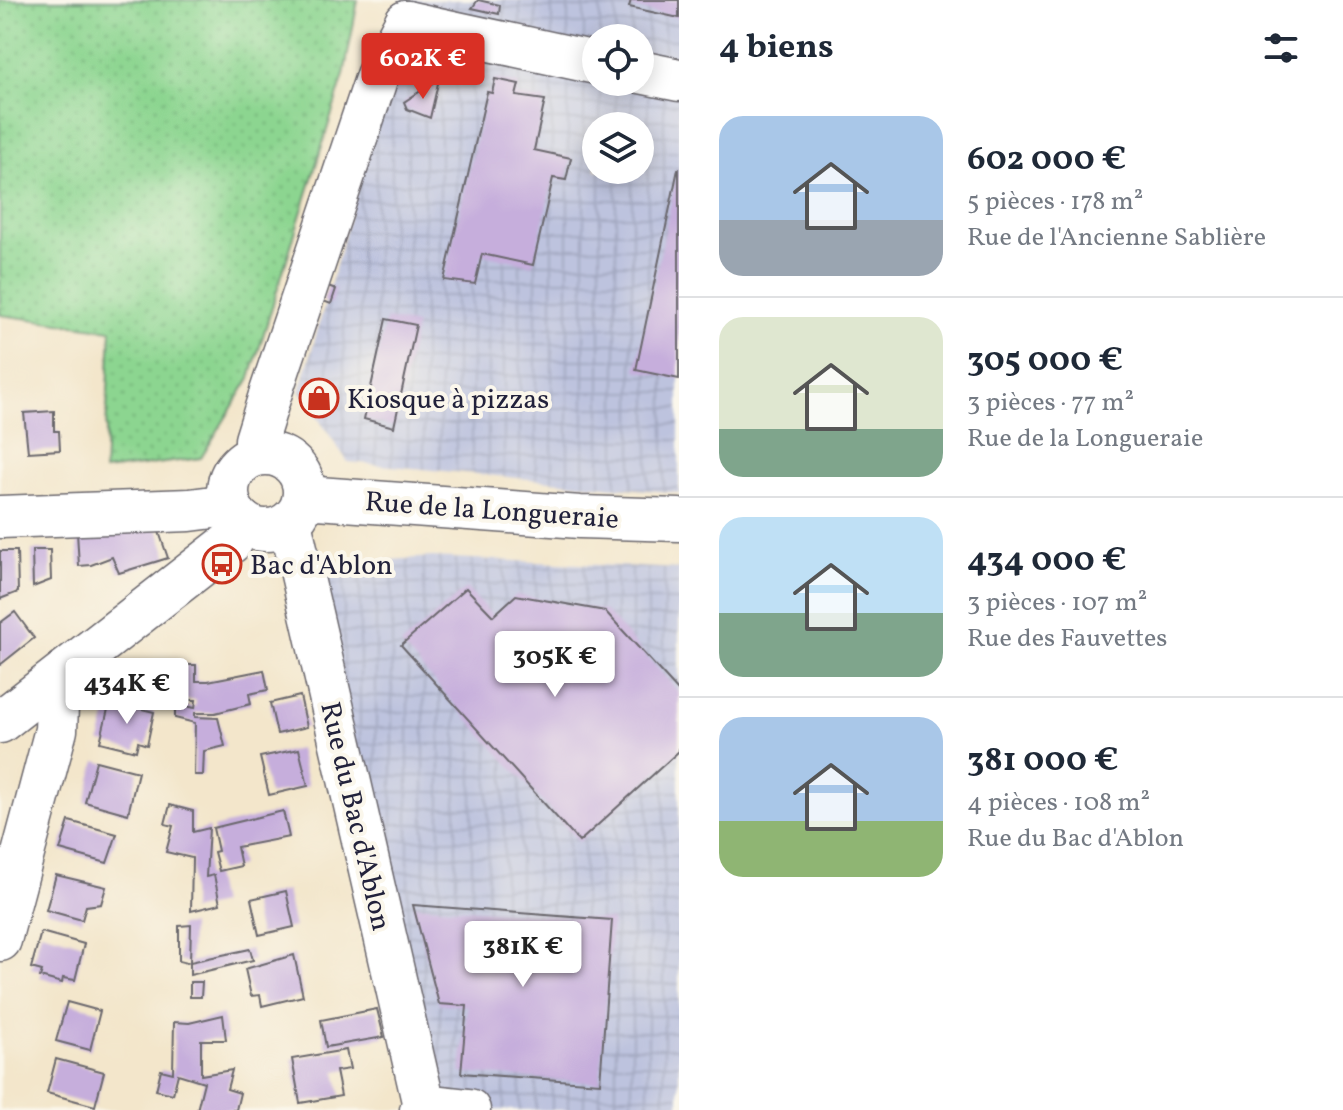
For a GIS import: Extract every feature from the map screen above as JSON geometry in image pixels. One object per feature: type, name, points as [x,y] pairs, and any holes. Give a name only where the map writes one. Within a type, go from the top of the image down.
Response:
[{"type":"street","points":[[256,454],[256,440],[271,392],[377,76],[404,11],[582,59]]},
{"type":"street","points":[[654,75],[679,80]]},
{"type":"street","points":[[256,454],[281,456],[292,463],[304,484],[297,509],[279,528],[253,528],[236,514],[227,490],[230,478],[245,459],[256,454]]},
{"type":"street","name":"Rue de la Longueraie","points":[[297,509],[679,520]]},
{"type":"street","name":"Rue du Bac d'Ablon","points":[[297,509],[423,1108]]},
{"type":"street","points":[[0,517],[190,510],[236,514]]},
{"type":"street","points":[[0,722],[231,542],[236,514]]},
{"type":"street","points":[[0,940],[56,730],[57,707],[68,670]]},
{"type":"street","points":[[423,1108],[469,1110]]},
{"type":"shaded area","points":[[401,0],[679,0],[679,493],[348,462],[300,392],[383,99]]},
{"type":"shaded area","points":[[432,557],[679,569],[679,1110],[418,1110],[296,567]]},
{"type":"green space","points":[[0,0],[358,0],[344,75],[250,378],[201,458],[104,471],[111,330],[0,315]]},
{"type":"building","points":[[478,0],[500,5],[499,14],[472,8]]},
{"type":"building","points":[[631,0],[679,0],[679,18],[629,7]]},
{"type":"building","points":[[439,79],[430,118],[407,109],[404,102]]},
{"type":"building","points":[[495,79],[519,84],[516,96],[545,100],[534,150],[571,158],[566,180],[553,178],[533,265],[482,254],[475,284],[444,280],[487,92],[492,93]]},
{"type":"building","points":[[679,169],[679,379],[636,370]]},
{"type":"building","points":[[328,286],[336,289],[331,304],[323,301]]},
{"type":"building","points":[[386,319],[416,325],[394,427],[364,419]]},
{"type":"building","points":[[54,411],[54,431],[59,431],[60,450],[28,452],[24,413]]},
{"type":"building","points":[[158,529],[168,558],[119,573],[112,557],[79,566],[77,532]]},
{"type":"building","points":[[32,550],[50,550],[51,580],[33,587]]},
{"type":"building","points":[[0,551],[17,551],[18,592],[0,599]]},
{"type":"building","points":[[466,588],[493,616],[516,595],[605,611],[679,692],[679,751],[579,842],[401,645]]},
{"type":"building","points":[[15,612],[34,638],[0,665],[0,623]]},
{"type":"building","points":[[156,665],[196,665],[196,681],[264,670],[268,690],[249,694],[251,704],[215,713],[195,713],[195,717],[218,718],[225,746],[204,751],[203,775],[194,775],[195,723],[175,718],[175,704],[195,708],[196,700],[155,700]]},
{"type":"building","points":[[300,696],[307,727],[277,734],[270,703]]},
{"type":"building","points":[[110,701],[154,712],[147,745],[138,742],[136,751],[100,742]]},
{"type":"building","points":[[299,749],[308,786],[269,795],[260,757]]},
{"type":"building","points":[[96,761],[138,772],[128,814],[85,802]]},
{"type":"building","points":[[170,805],[193,811],[193,832],[209,828],[206,877],[214,875],[220,904],[191,911],[192,858],[166,852],[173,826],[165,824]]},
{"type":"building","points":[[283,811],[289,837],[237,847],[241,866],[219,871],[213,828]]},
{"type":"building","points":[[69,821],[117,834],[107,863],[60,850]]},
{"type":"building","points":[[56,875],[106,887],[101,904],[86,906],[82,920],[46,910]]},
{"type":"building","points":[[286,891],[294,927],[259,935],[251,899]]},
{"type":"building","points":[[413,905],[612,920],[600,1083],[461,1073],[467,1006],[439,1004]]},
{"type":"building","points":[[191,925],[190,962],[187,963],[179,961],[179,926]]},
{"type":"building","points":[[41,932],[84,944],[75,980],[63,978],[62,983],[40,977],[42,971],[31,968]]},
{"type":"building","points":[[250,949],[253,960],[190,975],[190,962]]},
{"type":"building","points":[[294,955],[303,996],[262,1006],[260,995],[251,996],[245,969]]},
{"type":"building","points":[[190,982],[202,982],[201,997],[190,997]]},
{"type":"building","points":[[67,1002],[100,1011],[90,1050],[56,1041]]},
{"type":"building","points":[[377,1009],[384,1037],[326,1047],[321,1020]]},
{"type":"building","points":[[223,1015],[226,1040],[201,1040],[201,1075],[232,1070],[227,1089],[240,1093],[236,1110],[197,1110],[204,1082],[178,1074],[173,1094],[156,1090],[161,1070],[173,1073],[174,1022],[189,1023]]},
{"type":"building","points":[[346,1050],[350,1069],[336,1071],[341,1096],[300,1103],[292,1059]]},
{"type":"building","points":[[56,1059],[104,1072],[95,1106],[47,1093]]},
{"type":"place","name":"Kiosque à pizzas","points":[[319,398]]},
{"type":"place","name":"Bac d'Ablon","points":[[222,564]]}]
